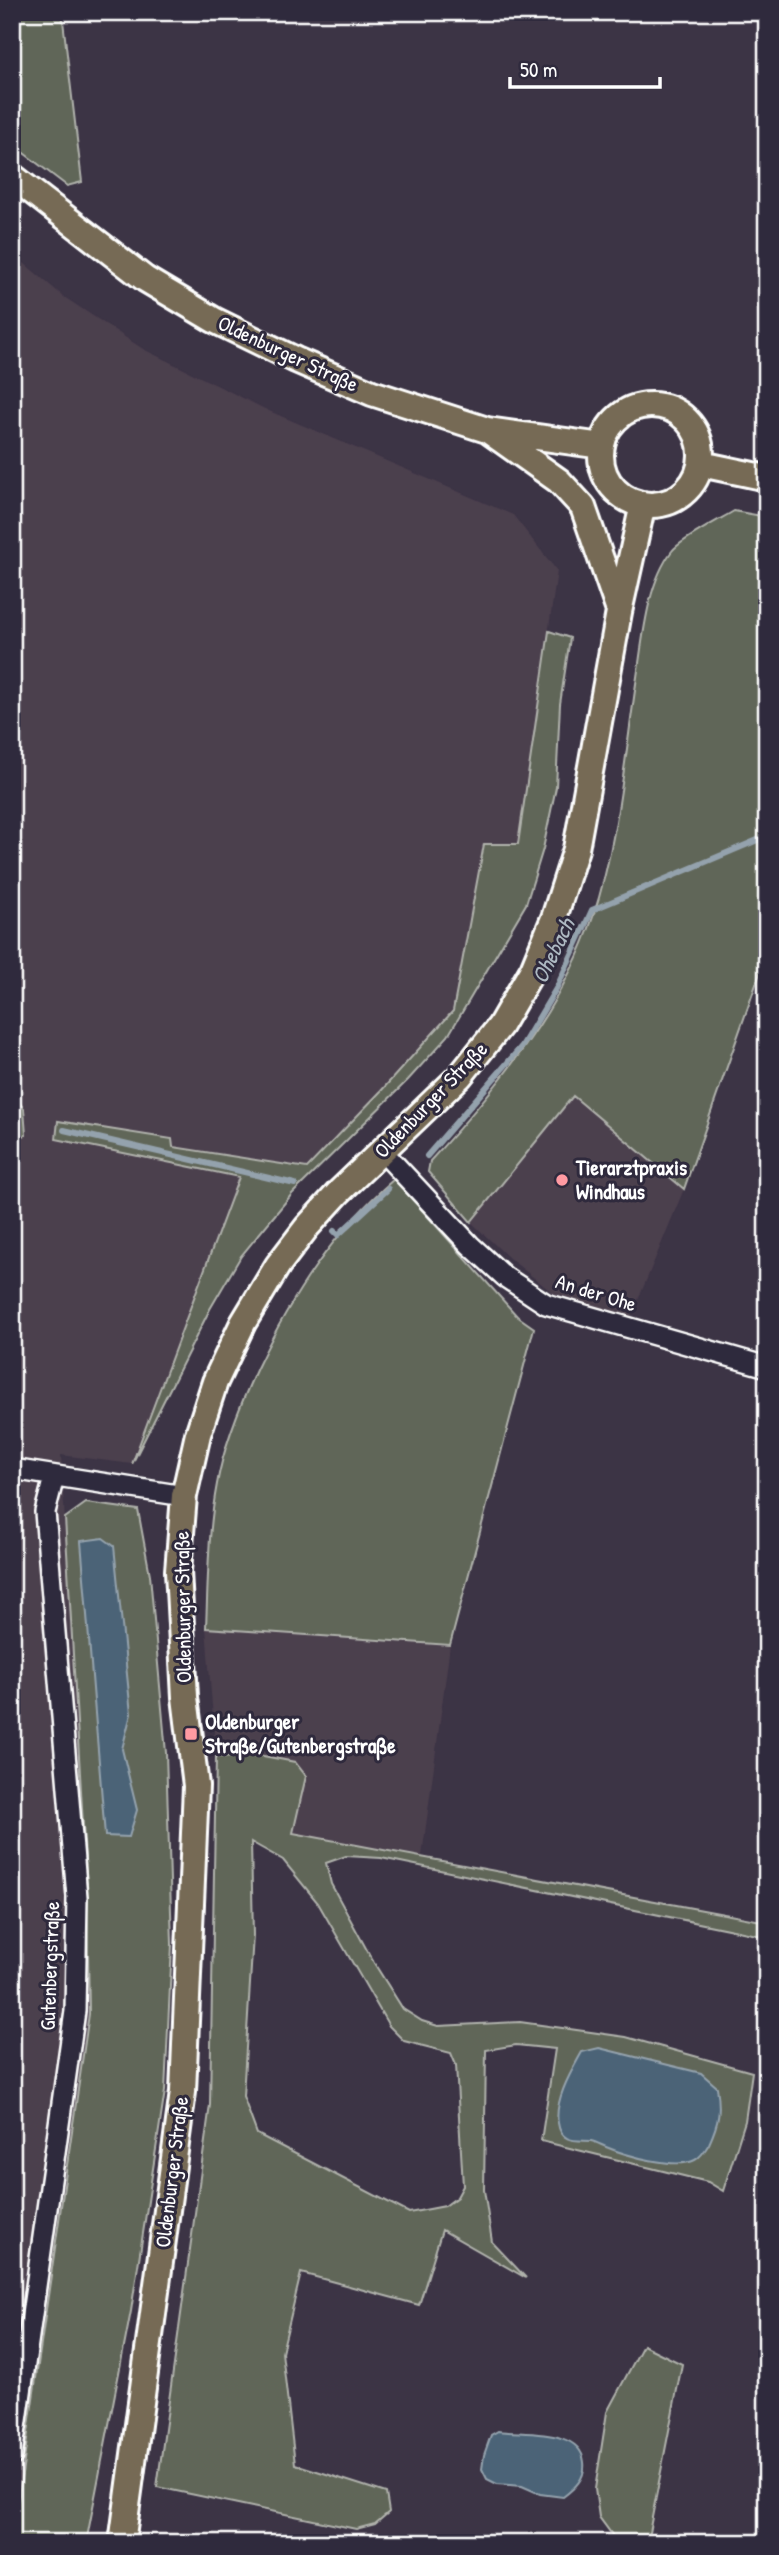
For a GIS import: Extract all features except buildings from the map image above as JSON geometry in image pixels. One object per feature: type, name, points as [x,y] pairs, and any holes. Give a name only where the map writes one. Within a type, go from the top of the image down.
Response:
[{"type":"main road","name":"Oldenburger Straße","points":[[12,176],[145,279],[214,320],[296,360],[372,393],[487,430],[602,446]]},
{"type":"main road","points":[[644,405],[660,405],[675,410],[688,420],[699,441],[701,464],[691,485],[673,500],[643,504],[628,499],[615,489],[602,462],[602,446],[607,431],[616,419],[629,410],[644,405]]},
{"type":"main road","points":[[487,430],[559,481],[583,507],[619,612]]},
{"type":"main road","points":[[701,464],[767,478]]},
{"type":"main road","name":"Oldenburger Straße","points":[[122,2543],[183,2092],[196,1786],[185,1697],[179,1558],[184,1496],[198,1434],[215,1382],[243,1323],[278,1265],[307,1227],[339,1192],[460,1076],[500,1026],[533,969],[555,918],[576,849],[619,612],[643,504]]},
{"type":"street","name":"An der Ohe","points":[[383,1152],[470,1245],[505,1277],[547,1304],[767,1367]]},
{"type":"street","points":[[12,1469],[184,1496]]},
{"type":"street","name":"Gutenbergstraße","points":[[12,2456],[75,2011],[76,1897],[45,1511],[54,1477]]},
{"type":"shaded area","points":[[12,253],[64,297],[143,349],[269,411],[513,515],[557,571],[518,845],[484,845],[453,1011],[381,1091],[307,1168],[172,1147],[172,1139],[58,1121],[56,1139],[239,1177],[132,1464],[61,1455],[87,1893],[89,2014],[12,2540],[12,1139],[26,1135],[24,1109],[12,1092]]},
{"type":"shaded area","points":[[572,1096],[684,1189],[631,1317],[553,1293],[509,1258],[471,1222]]},
{"type":"shaded area","points":[[206,1628],[450,1645],[422,1856],[293,1833],[306,1777],[258,1755],[216,1757]]},
{"type":"green space","points":[[12,12],[62,12],[82,182],[67,186],[12,144]]},
{"type":"green space","points":[[734,511],[767,517],[767,777],[759,779],[761,798],[767,794],[767,953],[684,1189],[573,1096],[471,1222],[428,1172],[430,1161],[479,1106],[524,1047],[545,1017],[580,952],[609,859],[644,628],[657,579],[676,546]]},
{"type":"green space","points":[[549,631],[570,638],[560,704],[556,787],[543,849],[526,904],[448,1036],[408,1080],[292,1194],[241,1256],[210,1309],[132,1464],[239,1177],[56,1139],[58,1121],[172,1139],[173,1147],[307,1168],[453,1011],[484,844],[518,844]]},
{"type":"green space","points":[[12,1092],[24,1109],[26,1135],[12,1139]]},
{"type":"green space","points":[[394,1179],[517,1316],[534,1328],[450,1645],[206,1628],[214,1502],[224,1454],[245,1396],[270,1341],[316,1266],[352,1221]]},
{"type":"green space","points":[[86,1503],[138,1510],[150,1575],[166,1753],[172,1944],[165,2091],[131,2311],[86,2543],[12,2543],[89,2014],[87,1893],[65,1518]]},
{"type":"green space","points":[[258,1755],[295,1762],[306,1776],[293,1833],[767,1922],[767,1937],[381,1858],[346,1856],[326,1863],[331,1884],[374,1963],[403,2009],[422,2021],[438,2026],[520,2022],[626,2037],[752,2072],[745,2121],[723,2191],[708,2182],[541,2141],[555,2049],[516,2045],[486,2050],[484,2190],[492,2242],[526,2278],[442,2230],[419,2305],[301,2273],[282,2352],[295,2464],[386,2493],[389,2512],[375,2524],[356,2529],[157,2487],[210,2105],[216,1757]],"holes":[[[251,1842],[283,1860],[318,1903],[389,2026],[404,2041],[451,2053],[456,2065],[463,2186],[457,2197],[445,2206],[409,2213],[257,2134],[243,2096],[253,1935]]]},
{"type":"green space","points":[[643,2345],[682,2364],[647,2543],[621,2543],[599,2517],[595,2489],[607,2412]]},
{"type":"water","points":[[103,1538],[114,1546],[131,1714],[122,1749],[137,1810],[129,1837],[105,1836],[81,1541]]},
{"type":"water","points":[[599,2048],[701,2073],[717,2087],[717,2123],[709,2144],[699,2157],[686,2163],[650,2160],[591,2141],[570,2140],[562,2135],[557,2114],[564,2086],[582,2052]]},
{"type":"water","points":[[498,2431],[549,2435],[573,2443],[584,2462],[581,2478],[563,2497],[540,2494],[522,2486],[497,2484],[487,2479],[482,2469],[484,2455],[491,2435]]},
{"type":"waterway","name":"Ohebach","points":[[427,1156],[522,1046],[557,987],[592,910],[767,836]]},
{"type":"waterway","name":"Ohebach","points":[[64,1130],[295,1184]]},
{"type":"waterway","name":"Ohebach","points":[[334,1231],[338,1235],[388,1189]]},
{"type":"place","name":"Tierarztpraxis Windhaus","points":[[562,1180]]},
{"type":"place","name":"Oldenburger Straße/Gutenbergstraße","points":[[191,1734]]}]
